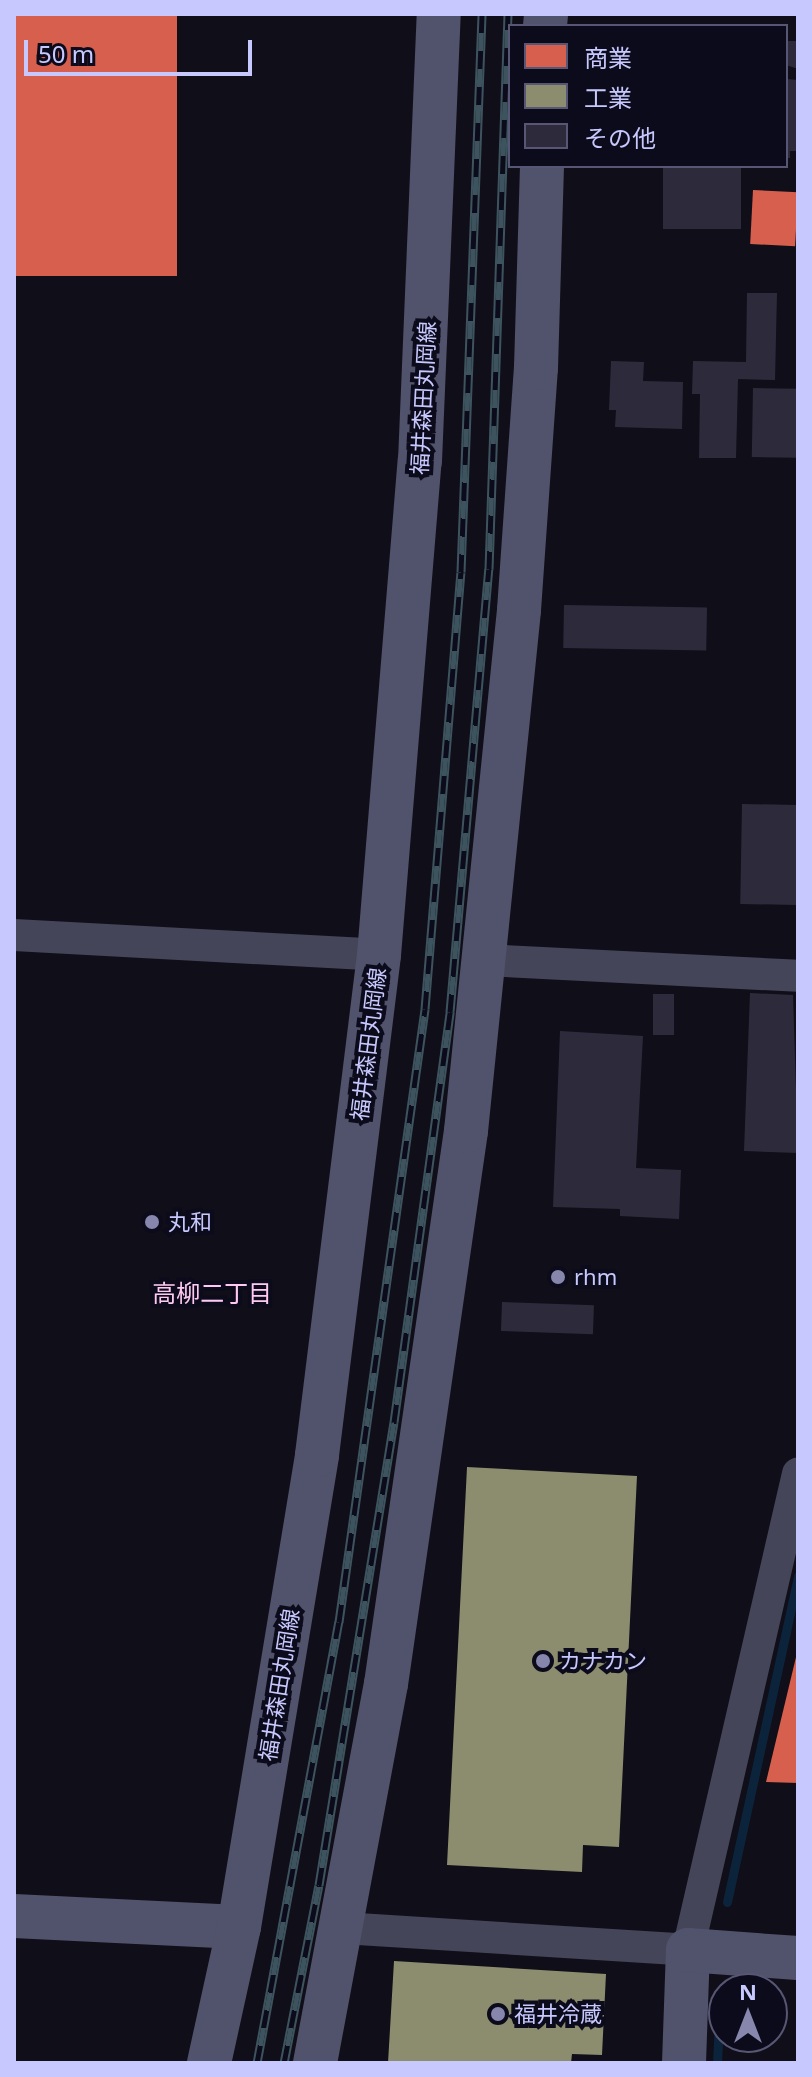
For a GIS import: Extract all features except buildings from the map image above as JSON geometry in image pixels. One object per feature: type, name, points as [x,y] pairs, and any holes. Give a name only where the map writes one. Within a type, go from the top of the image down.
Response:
[{"type":"main road","name":"福井森田丸岡線","points":[[209,2063],[239,1927],[317,1455],[379,955],[419,475],[439,14]]},
{"type":"main road","points":[[315,2063],[342,1928],[421,1461],[485,960],[532,429],[542,168]]},
{"type":"main road","points":[[14,1916],[239,1927]]},
{"type":"main road","points":[[684,2063],[688,1950],[798,1958]]},
{"type":"street","points":[[14,935],[379,955]]},
{"type":"street","points":[[485,960],[798,976]]},
{"type":"street","points":[[342,1928],[688,1950],[798,1474]]},
{"type":"waterway","points":[[727,1902],[798,1576]]},
{"type":"waterway","points":[[717,2053],[717,2063]]},
{"type":"railway","points":[[257,2063],[339,1622],[425,1009],[461,572],[482,14]]},
{"type":"railway","points":[[284,2063],[319,1885],[394,1422],[450,1012],[489,569],[508,14]]},
{"type":"place","name":"丸和","points":[[152,1222]]},
{"type":"place","name":"rhm","points":[[558,1277]]},
{"type":"place","name":"カナカン","points":[[543,1661]]},
{"type":"place","name":"福井冷蔵","points":[[498,2014]]},
{"type":"district","name":"高柳二丁目","points":[[212,1293]]}]
